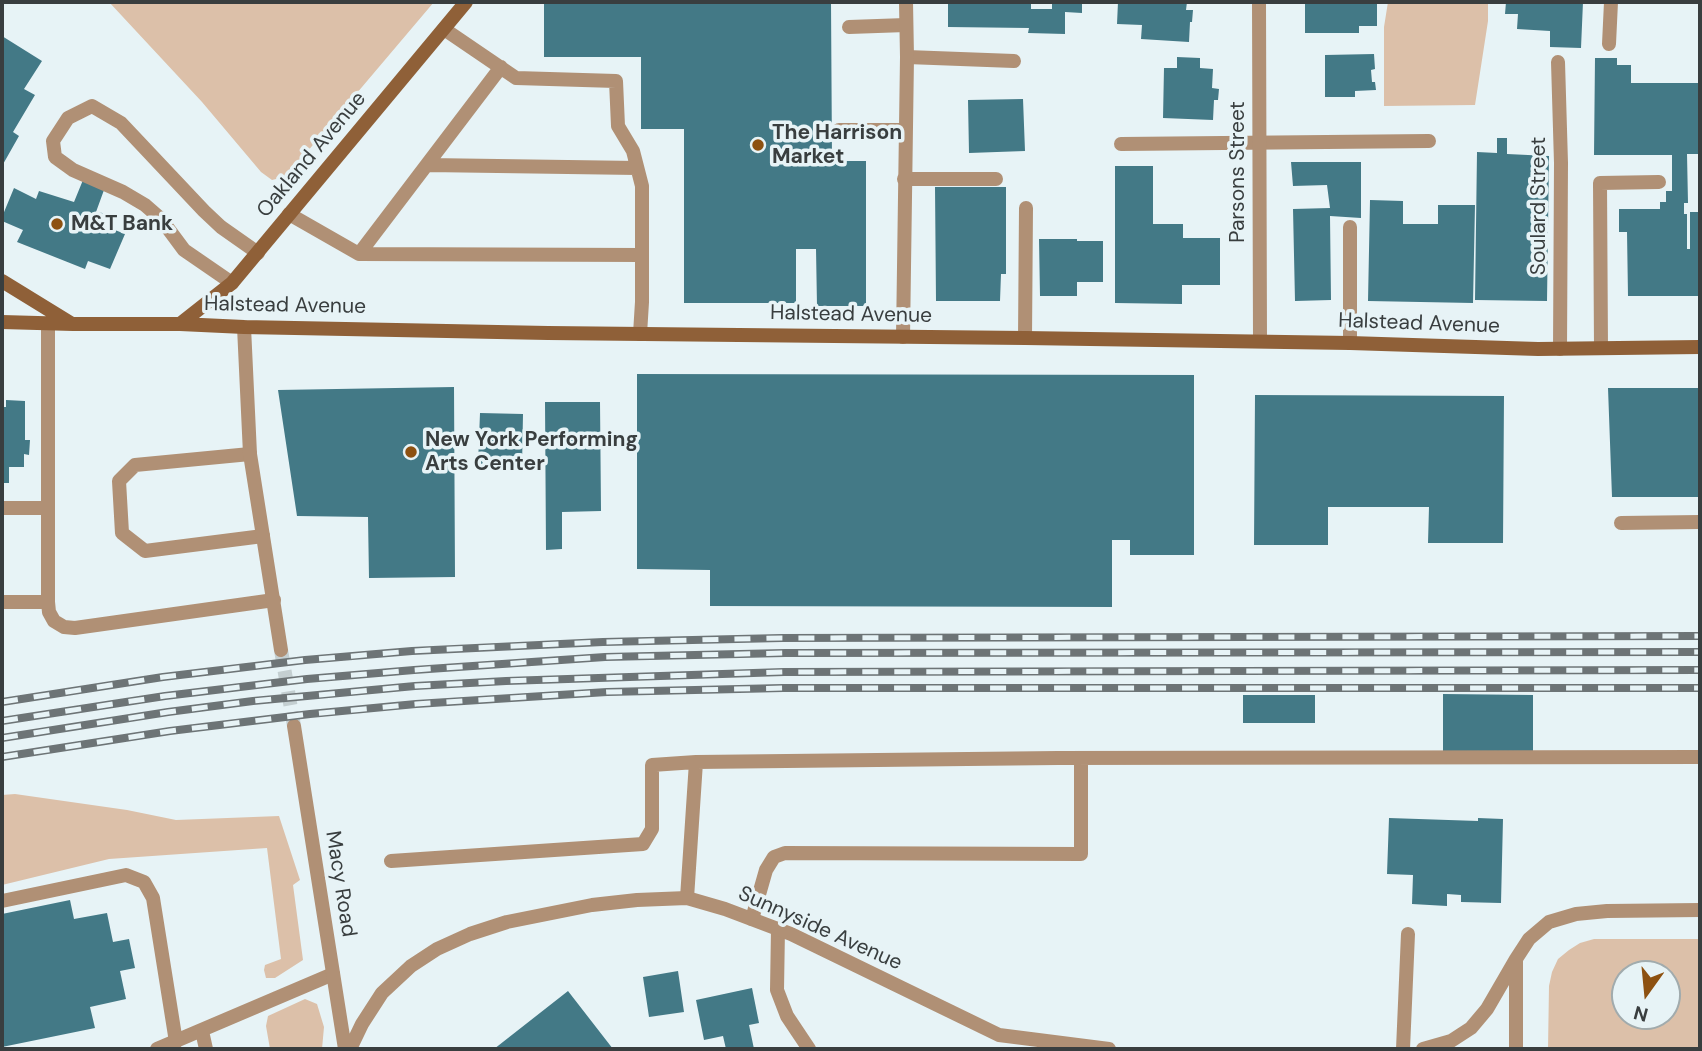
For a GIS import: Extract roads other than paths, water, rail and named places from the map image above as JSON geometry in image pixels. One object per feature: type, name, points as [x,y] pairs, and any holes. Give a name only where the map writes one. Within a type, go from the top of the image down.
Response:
[{"type":"street","name":"Oakland Avenue","points":[[180,324],[232,283],[466,2]]},
{"type":"street","points":[[903,337],[906,2]]},
{"type":"street","name":"Parsons Street","points":[[1259,2],[1261,341]]},
{"type":"street","points":[[1609,44],[1611,2]]},
{"type":"street","points":[[849,27],[906,25]]},
{"type":"street","points":[[444,29],[516,78],[616,81],[618,125],[633,151],[642,186],[640,334]]},
{"type":"street","points":[[907,57],[1014,61]]},
{"type":"street","name":"Soulard Street","points":[[1558,62],[1561,163],[1560,349]]},
{"type":"street","points":[[359,254],[501,67]]},
{"type":"street","points":[[232,283],[184,250],[161,219],[145,205],[73,170],[55,158],[53,141],[68,118],[92,106],[121,123],[204,211],[221,227],[258,253]]},
{"type":"street","points":[[839,130],[905,130]]},
{"type":"street","points":[[1121,144],[1429,141]]},
{"type":"street","points":[[428,165],[637,168]]},
{"type":"street","points":[[904,179],[996,179]]},
{"type":"street","points":[[1601,348],[1600,183],[1660,182]]},
{"type":"street","points":[[1025,338],[1026,208]]},
{"type":"street","points":[[289,214],[359,254],[642,255]]},
{"type":"street","points":[[1350,227],[1350,343]]},
{"type":"street","points":[[2,281],[73,324]]},
{"type":"street","name":"Halstead Avenue","points":[[2,322],[640,334],[1261,341],[1560,349],[1700,347]]},
{"type":"street","points":[[48,324],[48,602],[54,621],[75,628],[274,600]]},
{"type":"street","points":[[244,327],[250,454],[281,650]]},
{"type":"street","points":[[250,454],[135,464],[119,481],[122,533],[145,551],[263,536]]},
{"type":"street","points":[[2,508],[47,509]]},
{"type":"street","points":[[1621,523],[1700,522]]},
{"type":"street","points":[[2,602],[48,602]]},
{"type":"street","name":"Macy Road","points":[[294,726],[347,1049]]},
{"type":"street","points":[[391,862],[643,845],[652,830],[652,765],[696,762],[1082,758],[1700,757]]},
{"type":"street","points":[[752,919],[766,870],[774,857],[785,853],[1081,854],[1082,758]]},
{"type":"street","points":[[687,898],[696,762]]},
{"type":"street","points":[[2,901],[126,875],[144,882],[153,898],[176,1042]]},
{"type":"street","name":"Sunnyside Avenue","points":[[347,1049],[382,993],[411,966],[437,949],[470,934],[507,922],[592,905],[687,898],[778,929],[999,1035],[1109,1049]]},
{"type":"street","points":[[1423,1049],[1451,1041],[1471,1028],[1494,998],[1529,939],[1549,922],[1576,914],[1607,911],[1700,911]]},
{"type":"street","points":[[778,929],[777,990],[788,1016],[809,1049]]},
{"type":"street","points":[[1403,1049],[1409,934]]},
{"type":"street","points":[[1516,958],[1516,1049]]},
{"type":"street","points":[[157,1049],[333,974]]},
{"type":"street","points":[[202,1031],[206,1049]]},
{"type":"street","points":[[1033,1049],[1049,1042]]},
{"type":"tunnel","points":[[281,650],[294,726]]},
{"type":"railway","points":[[2,702],[163,677],[305,660],[412,651],[603,642],[782,638],[1700,636]]},
{"type":"railway","points":[[2,721],[165,696],[307,679],[605,657],[785,653],[1700,652]]},
{"type":"railway","points":[[2,738],[253,701],[415,686],[506,681],[784,672],[1700,670]]},
{"type":"railway","points":[[2,757],[170,731],[310,714],[416,704],[607,692],[783,688],[1700,688]]},
{"type":"place","name":"The Harrison Market","points":[[758,145]]},
{"type":"place","name":"M&T Bank","points":[[57,224]]},
{"type":"place","name":"New York Performing Arts Center","points":[[411,452]]}]
